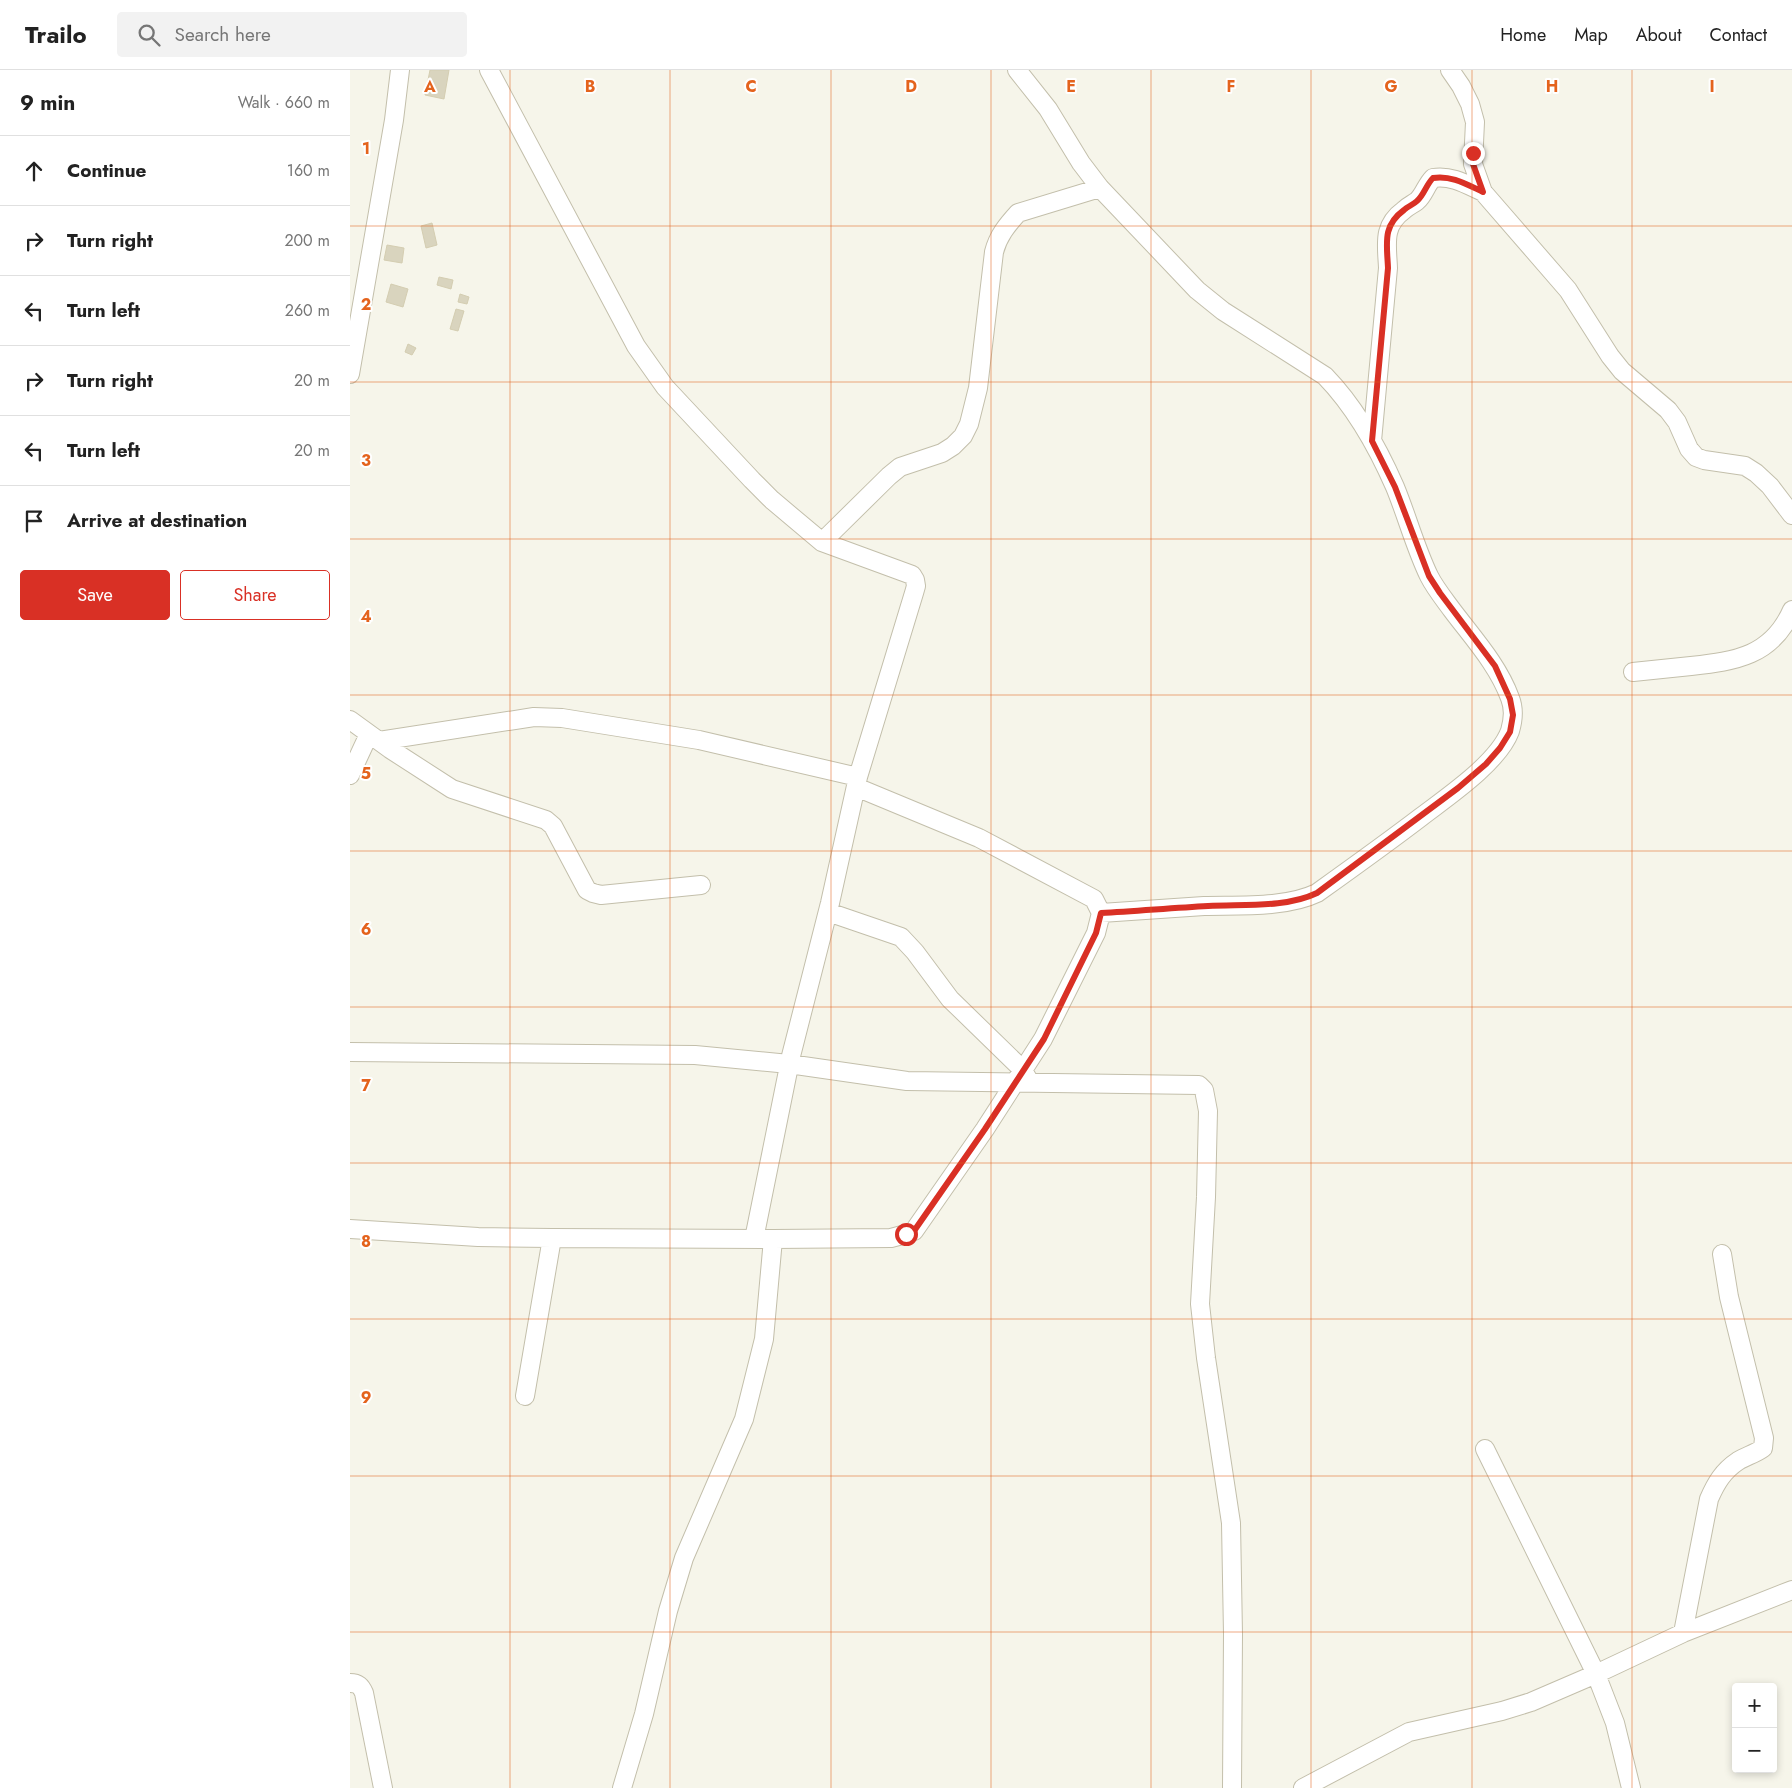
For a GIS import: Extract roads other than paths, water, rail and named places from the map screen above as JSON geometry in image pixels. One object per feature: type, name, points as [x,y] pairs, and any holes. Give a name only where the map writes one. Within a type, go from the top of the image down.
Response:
[{"type":"street","points":[[350,374],[394,120],[400,70]]},
{"type":"street","points":[[489,70],[636,346],[665,387],[772,500],[822,542],[912,575],[915,580],[916,586],[857,782],[828,912],[789,1064],[754,1239]]},
{"type":"street","points":[[1017,70],[1048,109],[1080,163],[1100,188],[1197,290],[1223,311],[1325,376],[1338,390],[1372,441],[1395,487],[1429,576],[1495,666],[1510,699],[1513,715],[1510,732],[1500,748],[1486,764],[1458,788],[1317,893],[1305,899],[1288,902],[1101,913]]},
{"type":"street","points":[[1450,70],[1470,104],[1475,122],[1476,134],[1473,164],[1483,192],[1568,290],[1610,356],[1622,371],[1668,410],[1678,422],[1690,449],[1696,457],[1704,460],[1745,466],[1756,472],[1770,486],[1792,514]]},
{"type":"street","points":[[1372,441],[1388,268],[1387,239],[1391,222],[1405,208],[1418,200],[1433,178],[1447,177],[1483,192]]},
{"type":"street","points":[[822,542],[888,476],[900,467],[942,453],[963,436],[969,424],[978,388],[994,252],[997,240],[1010,222],[1018,213],[1100,188]]},
{"type":"street","points":[[1633,672],[1724,662],[1741,658],[1765,645],[1777,635],[1786,623],[1792,610]]},
{"type":"street","points":[[350,775],[374,738],[534,717],[562,718],[698,740],[857,782],[979,838],[1094,899],[1101,913],[1096,933],[1023,1079],[914,1231],[891,1238],[754,1239],[478,1237],[350,1229]]},
{"type":"street","points":[[350,720],[452,789],[546,820],[553,826],[587,890],[593,893],[602,895],[701,885]]},
{"type":"street","points":[[828,912],[901,937],[915,952],[950,999],[1023,1079]]},
{"type":"street","points":[[350,1052],[695,1055],[789,1064],[907,1081],[1023,1079],[1199,1085],[1204,1090],[1208,1111],[1206,1196],[1200,1304],[1230,1523],[1233,1634],[1232,1788]]},
{"type":"street","points":[[525,1396],[552,1238]]},
{"type":"street","points":[[622,1788],[644,1714],[668,1611],[684,1558],[744,1419],[764,1339],[773,1239]]},
{"type":"street","points":[[1683,1634],[1709,1499],[1715,1484],[1724,1472],[1739,1460],[1763,1448],[1764,1438],[1729,1297],[1722,1254]]},
{"type":"street","points":[[1485,1449],[1596,1674],[1615,1723],[1631,1788]]},
{"type":"street","points":[[1303,1788],[1409,1732],[1502,1711],[1530,1702],[1683,1634],[1792,1590]]},
{"type":"street","points":[[350,1683],[359,1684],[364,1693],[383,1788]]}]
